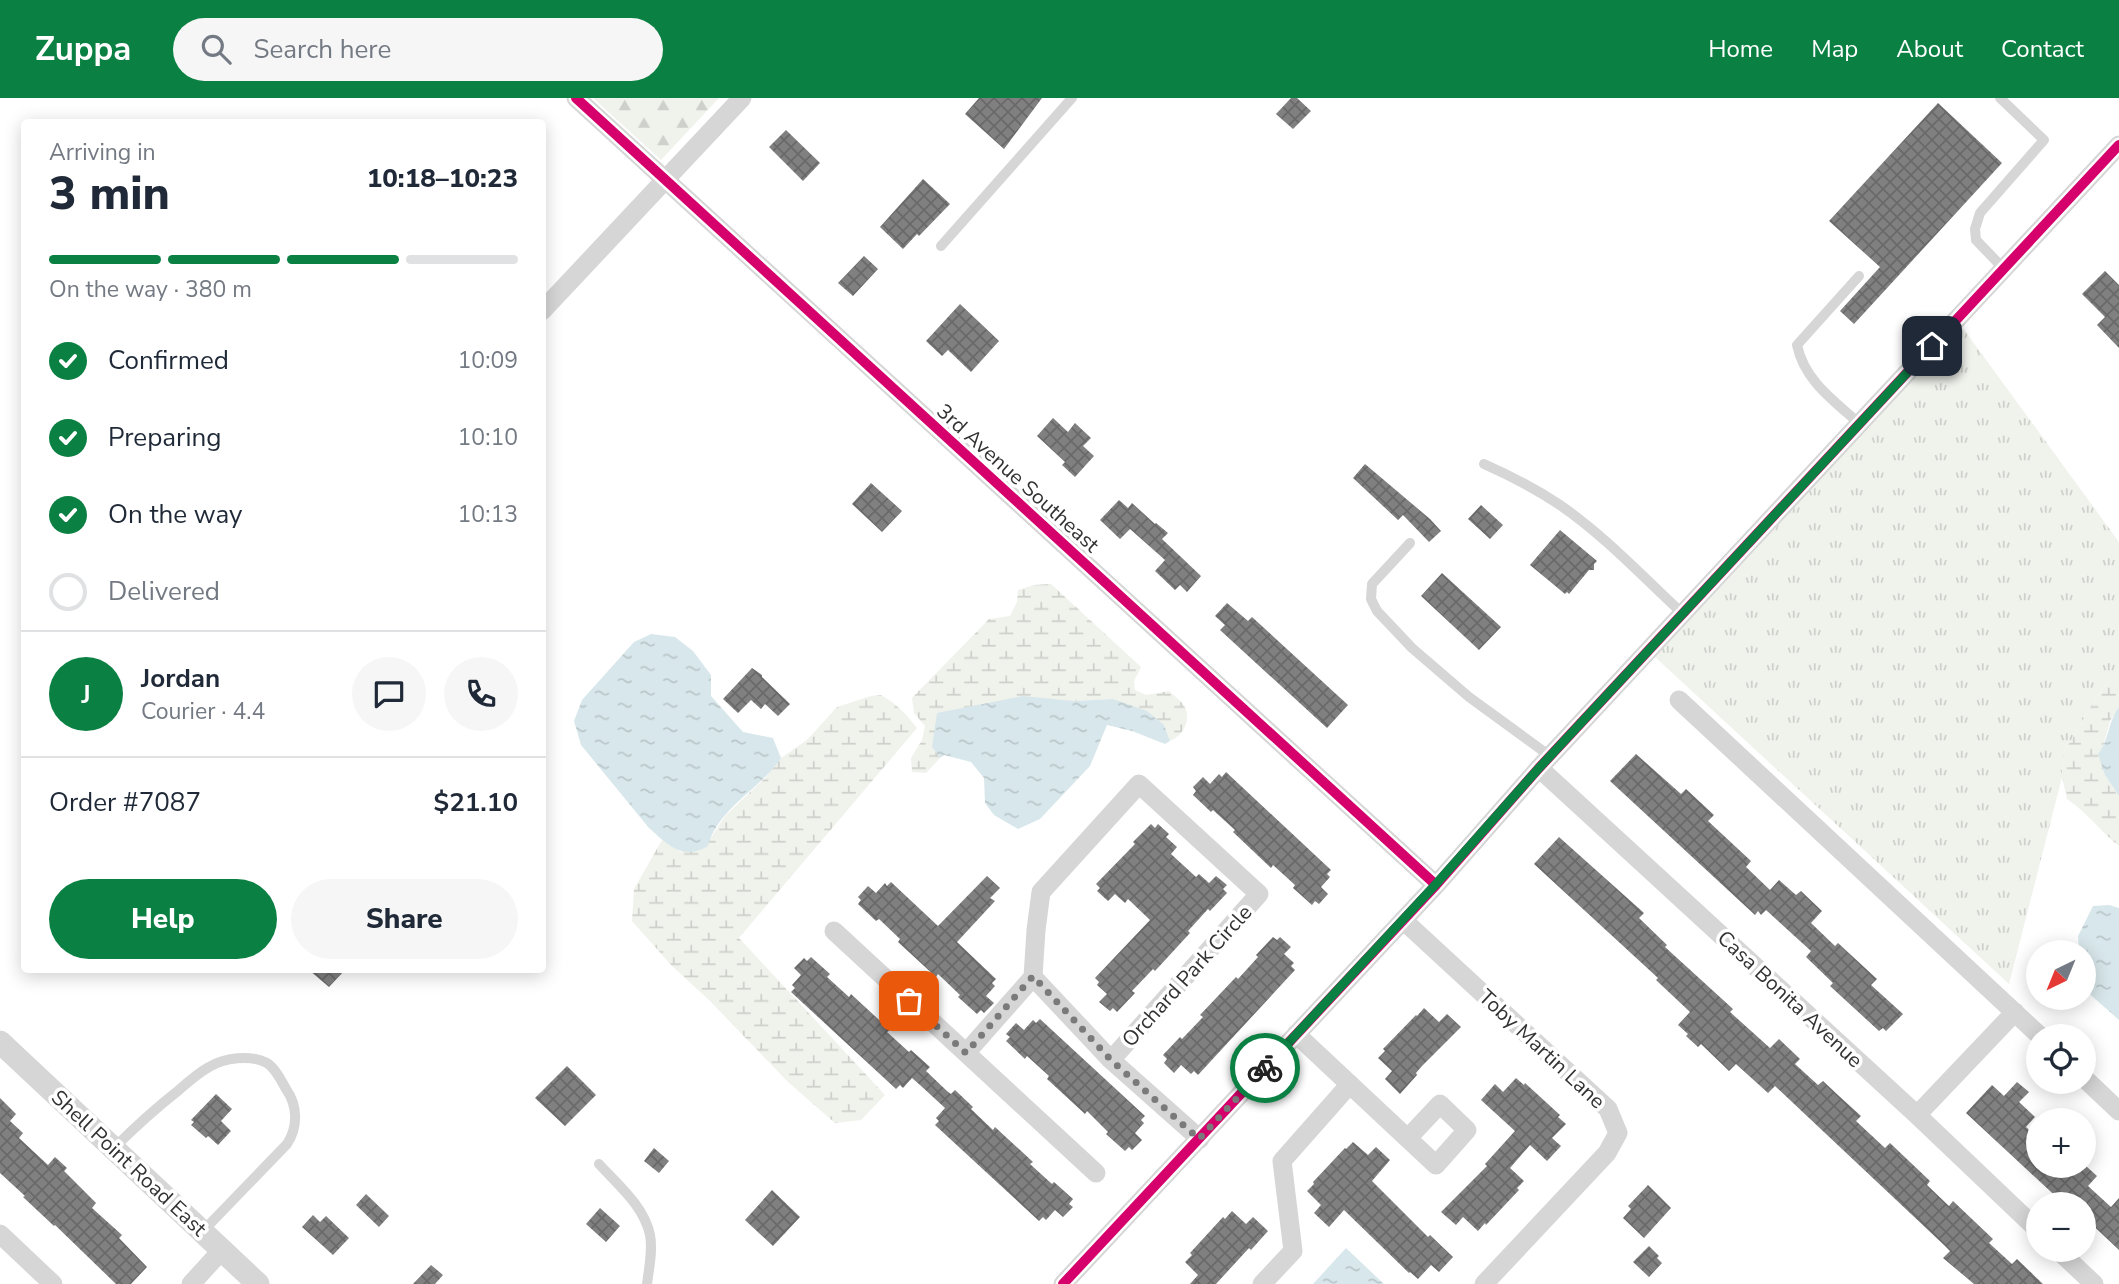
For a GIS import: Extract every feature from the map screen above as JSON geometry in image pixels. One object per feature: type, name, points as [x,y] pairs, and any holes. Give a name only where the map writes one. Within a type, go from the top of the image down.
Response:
[{"type":"street","name":"3rd Avenue Southeast","points":[[576,98],[1436,884]]},
{"type":"street","points":[[546,307],[742,98]]},
{"type":"street","points":[[1071,1281],[1436,884],[1544,762],[2119,145]]},
{"type":"street","points":[[1679,700],[2028,1024]]},
{"type":"street","name":"Casa Bonita Avenue","points":[[1544,762],[2026,1219]]},
{"type":"street","name":"Orchard Park Circle","points":[[1111,1060],[1259,894],[1139,784],[1041,892],[1033,976],[1111,1060],[1199,1139]]},
{"type":"street","name":"Toby Martin Lane","points":[[1403,919],[1608,1109],[1618,1133],[1607,1153],[1484,1284]]},
{"type":"street","points":[[834,931],[1096,1173]]},
{"type":"street","points":[[966,1053],[1033,976]]},
{"type":"street","points":[[1917,1115],[2015,1012]]},
{"type":"street","points":[[1296,1034],[1436,1165],[1467,1130],[1440,1104],[1408,1138]]},
{"type":"street","name":"Shell Point Road East","points":[[0,1042],[258,1284]]},
{"type":"street","points":[[1262,1284],[1293,1251],[1282,1161],[1350,1084]]},
{"type":"street","points":[[2096,1089],[2119,1111]]},
{"type":"street","points":[[0,1234],[53,1284]]},
{"type":"street","points":[[191,1284],[222,1250]]},
{"type":"street","points":[[2071,1262],[2094,1284]]},
{"type":"lane","points":[[941,246],[1072,98]]},
{"type":"lane","points":[[2000,98],[2043,140],[1980,213],[1975,229],[1976,240],[2004,269]]},
{"type":"lane","points":[[1859,276],[1797,345],[1800,360],[1815,383],[1860,424]]},
{"type":"lane","points":[[1484,464],[1524,482],[1580,520],[1683,614]]},
{"type":"lane","points":[[1410,543],[1372,584],[1371,599],[1377,611],[1412,648],[1544,762]]},
{"type":"lane","points":[[113,1148],[147,1115],[209,1067],[229,1059],[251,1059],[267,1063],[290,1094],[296,1115],[293,1135],[203,1232]]},
{"type":"lane","points":[[599,1164],[642,1212],[650,1236],[647,1284]]},
{"type":"green space","points":[[593,98],[719,98],[661,160]]},
{"type":"green space","points":[[1962,327],[2119,542],[2119,668],[2099,693],[2063,754],[2062,777],[2009,984],[1655,657]]},
{"type":"green space","points":[[1051,584],[1141,667],[1134,681],[1135,690],[1146,695],[1169,691],[1181,702],[1187,714],[1183,730],[1170,741],[1164,725],[1113,699],[1072,701],[932,747],[940,758],[926,773],[912,772],[911,758],[922,740],[925,726],[914,713],[912,698],[989,619],[1010,616],[1017,602],[1018,590]]},
{"type":"green space","points":[[2119,668],[2119,707],[2110,721],[2102,750],[2105,775],[2119,796],[2119,846],[2067,799],[2062,777],[2063,754],[2099,693]]},
{"type":"green space","points":[[881,695],[901,710],[917,728],[739,938],[885,1095],[861,1120],[835,1123],[788,1082],[710,1001],[672,966],[632,921],[634,889],[662,840],[681,852],[710,839],[725,816],[765,778],[781,758],[807,740],[837,707]]},
{"type":"water","points":[[651,634],[675,637],[693,651],[711,675],[711,696],[743,732],[773,738],[781,758],[730,810],[713,833],[708,846],[690,852],[676,849],[649,828],[581,745],[574,721],[582,700],[634,642]]},
{"type":"water","points":[[1023,696],[1073,701],[1113,699],[1147,711],[1164,725],[1170,741],[1165,744],[1107,725],[1090,766],[1040,819],[1018,829],[994,815],[985,803],[984,778],[971,762],[944,755],[940,758],[932,747],[937,713]]},
{"type":"water","points":[[2119,707],[2119,796],[2105,775],[2098,754]]},
{"type":"water","points":[[2109,905],[2119,908],[2119,1020],[2096,1000],[2096,940],[2078,940],[2093,906]]},
{"type":"water","points":[[1346,1248],[1384,1284],[1313,1284]]},
{"type":"building","points":[[979,98],[1042,98],[1004,149],[965,114]]},
{"type":"building","points":[[1291,98],[1297,98],[1311,111],[1293,129],[1276,114]]},
{"type":"building","points":[[1938,103],[2002,163],[1854,324],[1840,311],[1880,267],[1829,221]]},
{"type":"building","points":[[786,130],[820,163],[803,181],[769,147]]},
{"type":"building","points":[[923,179],[950,204],[903,249],[880,227]]},
{"type":"building","points":[[864,256],[878,269],[853,296],[838,283]]},
{"type":"building","points":[[2105,271],[2119,285],[2119,348],[2097,325],[2105,317],[2082,294]]},
{"type":"building","points":[[960,304],[999,341],[971,372],[948,350],[942,356],[926,341]]},
{"type":"building","points":[[1053,418],[1068,432],[1075,423],[1091,438],[1083,446],[1094,456],[1075,477],[1062,465],[1065,462],[1037,436]]},
{"type":"building","points":[[1365,464],[1441,531],[1429,542],[1403,515],[1398,520],[1353,478]]},
{"type":"building","points":[[871,483],[902,511],[882,532],[852,504]]},
{"type":"building","points":[[1119,500],[1128,508],[1132,503],[1168,533],[1162,539],[1201,576],[1187,592],[1180,585],[1175,590],[1155,571],[1165,560],[1130,529],[1120,539],[1100,520]]},
{"type":"building","points":[[1481,505],[1503,525],[1490,539],[1468,519]]},
{"type":"building","points":[[1560,530],[1597,561],[1594,570],[1589,570],[1569,594],[1565,594],[1530,565]]},
{"type":"building","points":[[1442,573],[1501,627],[1479,650],[1421,596]]},
{"type":"building","points":[[1227,603],[1248,621],[1252,617],[1348,705],[1327,728],[1220,630],[1225,625],[1215,616]]},
{"type":"building","points":[[752,668],[790,704],[778,716],[765,704],[761,709],[751,700],[738,713],[723,699]]},
{"type":"building","points":[[1636,754],[1681,794],[1686,789],[1714,815],[1708,821],[1751,861],[1746,867],[1770,890],[1779,880],[1796,895],[1801,891],[1822,911],[1811,923],[1835,946],[1838,943],[1877,979],[1871,985],[1903,1014],[1886,1031],[1883,1028],[1879,1031],[1830,986],[1833,983],[1806,957],[1811,951],[1766,910],[1761,915],[1758,911],[1755,915],[1610,781]]},
{"type":"building","points":[[1226,772],[1331,870],[1327,874],[1330,877],[1321,887],[1328,894],[1319,904],[1315,901],[1312,905],[1293,888],[1295,885],[1273,865],[1271,868],[1233,832],[1235,830],[1193,795],[1196,791],[1193,787],[1203,777],[1210,784],[1219,774],[1222,777]]},
{"type":"building","points":[[1151,824],[1155,828],[1158,824],[1169,834],[1166,837],[1177,847],[1171,854],[1196,877],[1199,874],[1209,883],[1216,876],[1227,885],[1223,889],[1227,893],[1210,911],[1208,909],[1155,971],[1153,969],[1132,991],[1135,993],[1117,1012],[1113,1008],[1110,1011],[1099,1002],[1107,994],[1097,985],[1099,982],[1095,978],[1150,920],[1128,899],[1125,903],[1115,894],[1108,901],[1097,891],[1100,888],[1096,884]]},
{"type":"building","points":[[1559,837],[1644,913],[1639,918],[1667,945],[1665,947],[1733,1009],[1730,1012],[1770,1048],[1779,1039],[1800,1059],[1795,1064],[1818,1085],[1823,1081],[1861,1116],[1856,1121],[1885,1148],[1890,1143],[1930,1181],[1927,1185],[1949,1206],[1953,1201],[1993,1239],[1989,1243],[2012,1264],[2017,1259],[2043,1284],[1974,1284],[1943,1258],[1950,1251],[1944,1245],[1775,1086],[1768,1093],[1736,1064],[1729,1071],[1701,1044],[1698,1047],[1686,1036],[1688,1034],[1678,1025],[1690,1012],[1656,980],[1658,978],[1534,864]]},
{"type":"building","points":[[987,876],[1000,888],[990,898],[995,901],[957,942],[996,979],[992,983],[995,986],[986,996],[994,1003],[984,1013],[981,1010],[977,1014],[938,974],[936,977],[898,942],[900,939],[879,919],[876,921],[858,904],[861,900],[858,897],[868,886],[876,893],[885,883],[887,886],[891,882],[938,926]]},
{"type":"building","points":[[1273,937],[1277,940],[1280,937],[1291,947],[1284,954],[1294,963],[1291,966],[1295,970],[1198,1075],[1194,1071],[1191,1074],[1181,1065],[1174,1073],[1164,1063],[1167,1059],[1163,1055],[1203,1017],[1200,1015],[1236,977],[1238,979]]},
{"type":"building","points":[[811,957],[830,974],[827,977],[849,997],[851,994],[890,1030],[887,1032],[930,1067],[926,1071],[947,1091],[951,1094],[955,1090],[993,1130],[995,1127],[1033,1162],[1030,1164],[1073,1199],[1069,1204],[1073,1207],[1063,1217],[1055,1210],[1046,1220],[1043,1217],[1039,1221],[935,1125],[939,1121],[936,1118],[945,1108],[912,1078],[903,1088],[900,1085],[896,1089],[791,992],[795,988],[792,985],[801,975],[794,968],[804,958],[807,961]]},
{"type":"building","points":[[313,973],[342,973],[329,987]]},
{"type":"building","points":[[1424,1008],[1439,1022],[1447,1014],[1461,1027],[1422,1066],[1400,1094],[1385,1079],[1392,1071],[1378,1058],[1385,1051],[1383,1049]]},
{"type":"building","points":[[1040,1019],[1145,1116],[1141,1120],[1144,1123],[1135,1133],[1142,1140],[1132,1150],[1129,1147],[1125,1151],[1087,1111],[1085,1114],[1047,1079],[1049,1076],[1006,1041],[1010,1037],[1006,1034],[1016,1023],[1024,1030],[1033,1020],[1036,1023]]},
{"type":"building","points":[[567,1066],[596,1095],[565,1126],[535,1098]]},
{"type":"building","points":[[1516,1078],[1560,1115],[1558,1117],[1566,1124],[1552,1138],[1561,1146],[1547,1161],[1530,1145],[1510,1168],[1524,1181],[1517,1188],[1519,1190],[1478,1231],[1463,1217],[1456,1225],[1441,1212],[1487,1166],[1485,1164],[1515,1131],[1481,1100],[1495,1084],[1503,1092]]},
{"type":"building","points":[[2017,1082],[2026,1090],[2027,1094],[2019,1102],[2026,1109],[2026,1169],[1966,1113],[1992,1085],[2004,1096]]},
{"type":"building","points":[[216,1094],[232,1109],[221,1121],[231,1131],[218,1145],[191,1125],[194,1122],[191,1120]]},
{"type":"building","points":[[0,1098],[16,1114],[10,1121],[23,1133],[19,1138],[48,1165],[55,1157],[67,1168],[64,1171],[96,1203],[92,1208],[122,1235],[119,1238],[147,1267],[131,1284],[116,1284],[0,1173]]},
{"type":"building","points":[[1353,1142],[1368,1155],[1376,1147],[1390,1160],[1372,1181],[1428,1237],[1430,1235],[1453,1257],[1439,1272],[1431,1265],[1418,1279],[1344,1210],[1329,1227],[1314,1213],[1321,1205],[1307,1191]]},
{"type":"building","points":[[654,1148],[669,1161],[659,1173],[644,1161]]},
{"type":"building","points":[[2036,1178],[2095,1178],[2088,1186],[2095,1192],[2051,1192]]},
{"type":"building","points":[[1648,1185],[1671,1208],[1644,1238],[1623,1218],[1631,1209],[1628,1206]]},
{"type":"building","points":[[772,1190],[800,1217],[773,1246],[745,1220]]},
{"type":"building","points":[[2096,1193],[2111,1207],[2119,1198],[2119,1250],[2096,1228]]},
{"type":"building","points":[[366,1194],[389,1216],[379,1227],[356,1205]]},
{"type":"building","points":[[600,1208],[620,1226],[606,1242],[586,1224]]},
{"type":"building","points":[[1232,1211],[1246,1224],[1253,1217],[1268,1231],[1216,1284],[1190,1284],[1198,1275],[1185,1262],[1192,1255],[1190,1253],[1223,1217],[1225,1219]]},
{"type":"building","points":[[313,1215],[320,1222],[326,1216],[349,1238],[333,1255],[302,1227]]},
{"type":"building","points":[[1649,1246],[1662,1263],[1649,1277],[1633,1262]]},
{"type":"building","points":[[431,1265],[443,1275],[435,1284],[413,1284]]},
{"type":"cycle path","points":[[576,98],[1436,885]]},
{"type":"cycle path","points":[[1063,1284],[1436,885],[1539,768],[2119,145]]},
{"type":"way so far","points":[[909,1001],[966,1053],[1033,976],[1111,1060],[1199,1139],[1265,1068]]},
{"type":"route","points":[[1265,1068],[1436,884],[1539,768],[1932,346]]}]
